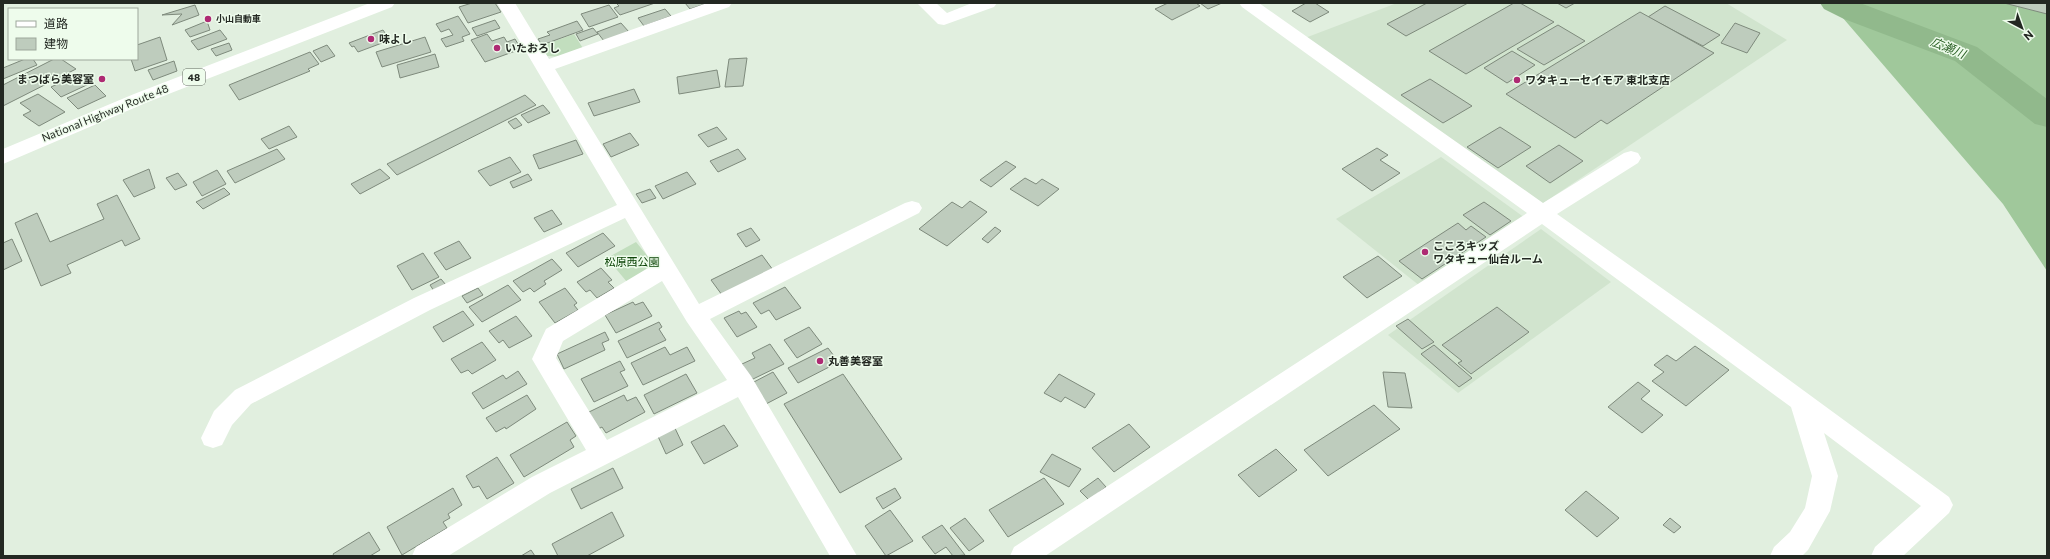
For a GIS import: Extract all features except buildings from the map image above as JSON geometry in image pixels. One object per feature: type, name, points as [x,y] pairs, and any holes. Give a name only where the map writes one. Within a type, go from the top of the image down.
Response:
[{"type":"main road","name":"National Highway Route 48","points":[[3,157],[148,95],[386,3]]},
{"type":"main road","points":[[506,3],[695,316],[743,383],[844,556]]},
{"type":"main road","points":[[544,67],[723,3]]},
{"type":"main road","points":[[926,3],[944,20],[988,3]]},
{"type":"main road","points":[[1248,3],[1543,213],[1802,402],[1940,505],[1884,556]]},
{"type":"main road","points":[[1023,556],[1543,213],[1630,158]]},
{"type":"main road","points":[[213,438],[223,418],[243,397],[422,304],[629,208]]},
{"type":"main road","points":[[695,316],[912,208]]},
{"type":"main road","points":[[602,454],[544,359],[554,335],[666,268]]},
{"type":"main road","points":[[425,556],[540,485],[743,383]]},
{"type":"main road","points":[[1783,556],[1799,541],[1817,511],[1825,476],[1802,402]]},
{"type":"shaded area","points":[[1397,3],[1726,3],[1787,40],[1542,204],[1305,38]]},
{"type":"shaded area","name":"こころキッズ ワタキュー仙台ルーム","points":[[1441,157],[1525,218],[1420,286],[1336,219]]},
{"type":"shaded area","points":[[1541,229],[1611,282],[1458,393],[1388,335]]},
{"type":"green space","points":[[1830,3],[2047,3],[2047,271],[2003,204]]},
{"type":"green space","points":[[574,34],[584,50],[564,57],[547,56],[541,46]]},
{"type":"green space","name":"松原西公園","points":[[636,242],[650,259],[649,271],[627,282],[607,258]]},
{"type":"waterway","name":"広瀬川","points":[[1835,3],[1966,54],[2047,116]]},
{"type":"place","name":"小山自動車","points":[[208,19]]},
{"type":"place","name":"味よし","points":[[371,39]]},
{"type":"place","name":"いたおろし","points":[[497,48]]},
{"type":"place","name":"まつばら美容室","points":[[102,79]]},
{"type":"place","name":"ワタキューセイモア 東北支店","points":[[1517,80]]},
{"type":"place","name":"こころキッズ ワタキュー仙台ルーム","points":[[1425,252]]},
{"type":"place","name":"丸善美容室","points":[[820,361]]}]
